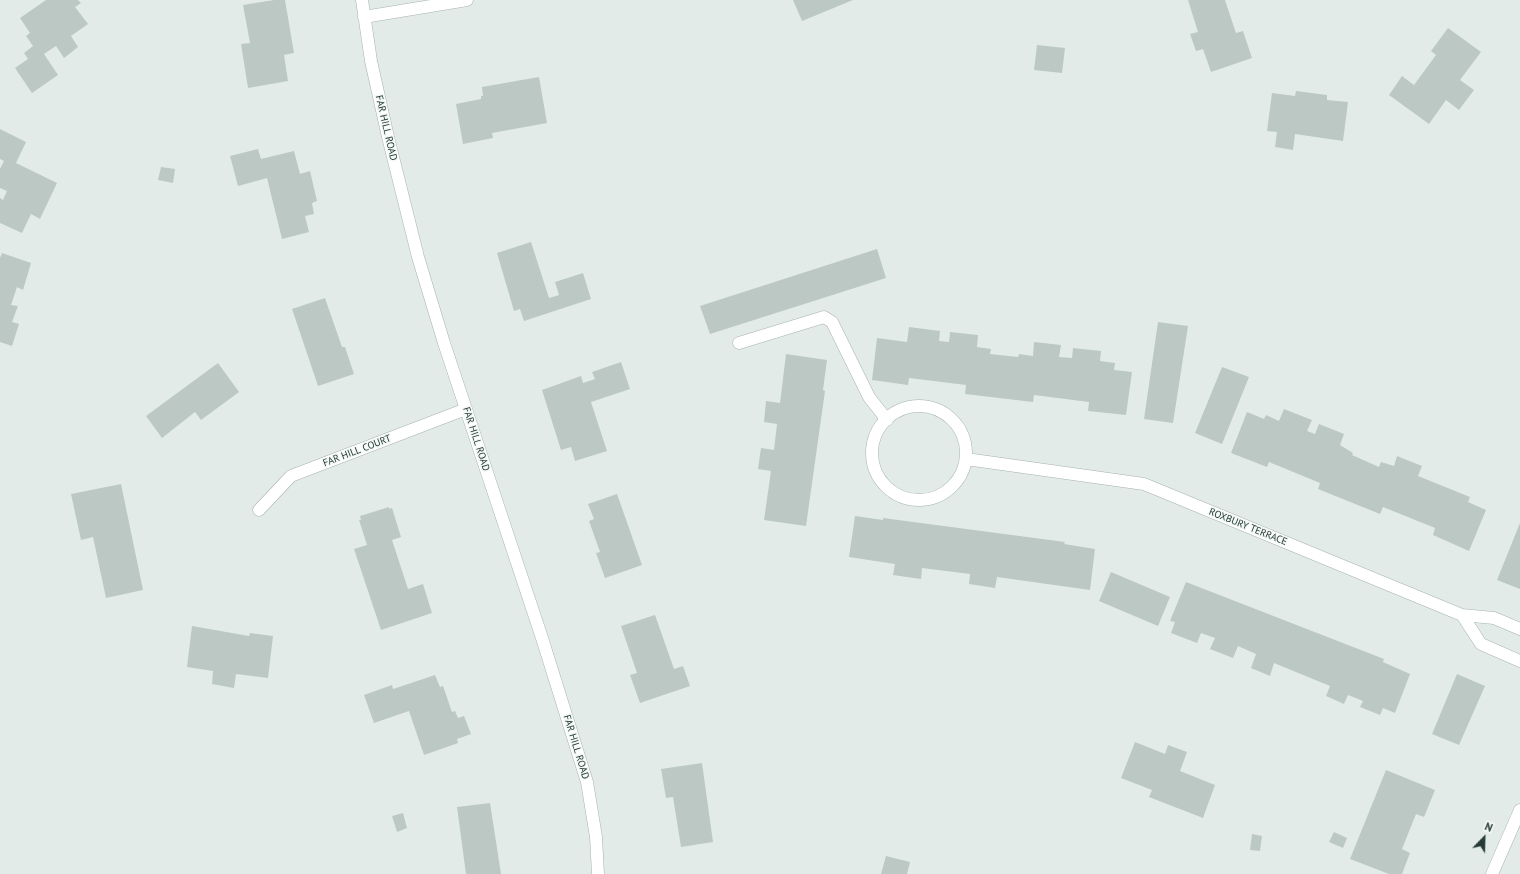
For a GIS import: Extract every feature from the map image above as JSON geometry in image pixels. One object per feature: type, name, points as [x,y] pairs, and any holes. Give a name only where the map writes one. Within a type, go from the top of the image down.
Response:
[{"type":"street","name":"FAR HILL ROAD","points":[[362,0],[371,61],[403,202],[430,300],[587,782],[596,837],[598,874]]},
{"type":"street","points":[[364,17],[468,0]]},
{"type":"street","points":[[739,343],[824,317],[832,322],[869,397],[887,420]]},
{"type":"street","points":[[921,407],[936,410],[950,417],[960,429],[966,443],[966,459],[962,474],[953,486],[941,495],[926,500],[910,500],[896,494],[884,484],[876,471],[872,456],[874,441],[881,427],[887,420],[905,409],[921,407]]},
{"type":"street","name":"FAR HILL COURT","points":[[259,510],[291,476],[466,409]]},
{"type":"street","name":"ROXBURY TERRACE","points":[[966,459],[1144,484],[1462,615],[1494,618],[1520,629]]},
{"type":"street","points":[[1462,615],[1482,644],[1520,660]]},
{"type":"street","points":[[1492,874],[1520,810]]},
{"type":"building","points":[[46,0],[78,0],[81,3],[75,7],[88,24],[71,36],[78,47],[64,58],[56,46],[44,54],[58,75],[32,93],[15,68],[28,59],[24,53],[33,46],[26,36],[30,33],[20,18]]},
{"type":"building","points":[[274,0],[285,0],[294,53],[284,55],[288,81],[248,88],[241,44],[250,43],[243,5]]},
{"type":"building","points":[[793,0],[853,0],[802,21]]},
{"type":"building","points":[[1188,0],[1225,0],[1236,33],[1243,31],[1252,58],[1211,72],[1203,49],[1196,51],[1190,34],[1198,32]]},
{"type":"building","points":[[1448,28],[1481,52],[1460,80],[1474,90],[1459,110],[1446,100],[1429,124],[1389,95],[1402,76],[1414,85],[1436,55],[1431,51]]},
{"type":"building","points":[[1037,45],[1065,48],[1062,73],[1034,70]]},
{"type":"building","points":[[539,77],[547,123],[492,133],[493,138],[463,144],[456,104],[481,99],[481,96],[483,96],[482,87]]},
{"type":"building","points":[[1296,91],[1327,95],[1327,100],[1348,102],[1343,141],[1295,134],[1293,150],[1275,147],[1277,132],[1267,131],[1272,93],[1295,96]]},
{"type":"building","points":[[0,129],[26,142],[16,163],[57,183],[40,219],[31,214],[22,233],[0,223],[0,198],[3,200],[7,191],[0,188],[0,169],[4,161],[0,159]]},
{"type":"building","points":[[258,149],[261,159],[294,151],[300,174],[310,171],[317,201],[312,203],[314,214],[305,216],[309,232],[282,239],[267,178],[238,186],[230,156]]},
{"type":"building","points":[[161,167],[175,169],[173,183],[158,180]]},
{"type":"building","points":[[531,242],[549,298],[559,295],[555,282],[583,273],[591,299],[524,321],[520,309],[514,311],[497,253]]},
{"type":"building","points":[[877,249],[886,278],[710,334],[700,306]]},
{"type":"building","points":[[2,253],[31,263],[23,290],[17,287],[11,305],[18,306],[12,322],[19,324],[12,346],[0,342],[0,258]]},
{"type":"building","points":[[325,298],[342,347],[345,347],[354,374],[318,386],[292,309]]},
{"type":"building","points":[[1158,322],[1188,326],[1173,423],[1144,419]]},
{"type":"building","points":[[909,327],[940,331],[939,341],[949,342],[950,332],[978,335],[977,347],[991,349],[990,354],[1018,357],[1019,354],[1033,356],[1034,342],[1061,345],[1059,357],[1072,358],[1073,348],[1101,351],[1100,361],[1115,363],[1114,370],[1132,372],[1126,415],[1088,411],[1089,402],[1034,395],[1033,402],[965,394],[966,385],[909,378],[908,385],[872,380],[877,338],[907,342]]},
{"type":"building","points":[[786,354],[827,360],[823,390],[825,391],[806,526],[764,520],[771,471],[758,469],[761,448],[774,450],[777,424],[764,422],[766,401],[780,403]]},
{"type":"building","points":[[621,362],[630,389],[591,402],[607,451],[575,461],[571,447],[561,450],[542,390],[581,376],[583,383],[595,379],[592,372]]},
{"type":"building","points":[[218,363],[239,392],[201,420],[195,412],[162,438],[146,416]]},
{"type":"building","points":[[1222,367],[1249,377],[1222,444],[1195,433]]},
{"type":"building","points":[[1284,409],[1312,420],[1307,431],[1315,434],[1319,424],[1344,434],[1340,445],[1353,453],[1352,455],[1379,467],[1381,462],[1394,466],[1397,456],[1422,466],[1418,476],[1470,497],[1468,502],[1486,510],[1469,551],[1433,535],[1435,528],[1383,507],[1380,514],[1318,489],[1320,483],[1269,462],[1267,467],[1231,453],[1247,412],[1264,419],[1266,415],[1279,421]]},
{"type":"building","points":[[121,484],[143,590],[106,598],[93,537],[81,540],[71,494]]},
{"type":"building","points":[[617,494],[642,565],[605,578],[596,553],[600,552],[589,521],[594,519],[588,504]]},
{"type":"building","points":[[389,507],[389,509],[392,508],[401,537],[392,540],[408,589],[423,584],[432,613],[381,630],[354,549],[367,545],[359,520],[361,520],[360,516]]},
{"type":"building","points":[[855,516],[883,520],[883,518],[1065,542],[1064,544],[1095,549],[1090,590],[997,577],[995,588],[969,584],[970,574],[922,568],[921,579],[893,575],[895,564],[849,557]]},
{"type":"building","points":[[1520,523],[1520,589],[1497,580]]},
{"type":"building","points":[[1111,572],[1170,597],[1158,626],[1099,601]]},
{"type":"building","points":[[1186,582],[1384,659],[1383,662],[1410,674],[1395,713],[1383,708],[1380,715],[1360,707],[1363,701],[1348,695],[1344,704],[1326,696],[1330,686],[1274,663],[1270,676],[1251,668],[1256,654],[1238,646],[1233,658],[1210,649],[1215,638],[1201,633],[1197,643],[1171,633],[1175,622],[1170,621]]},
{"type":"building","points":[[655,615],[674,669],[683,666],[690,686],[640,703],[630,675],[637,673],[621,626]]},
{"type":"building","points":[[192,626],[249,636],[250,633],[273,636],[268,678],[236,674],[234,688],[212,684],[213,671],[187,667]]},
{"type":"building","points":[[1457,674],[1485,686],[1459,745],[1432,734]]},
{"type":"building","points":[[435,675],[440,687],[443,686],[452,712],[455,711],[458,718],[464,716],[471,734],[457,739],[458,743],[424,755],[409,711],[374,723],[364,695],[392,685],[393,689]]},
{"type":"building","points":[[1135,742],[1165,754],[1168,745],[1187,752],[1180,771],[1215,785],[1203,818],[1149,797],[1152,790],[1121,778]]},
{"type":"building","points":[[702,763],[713,842],[681,847],[673,797],[666,798],[661,769]]},
{"type":"building","points":[[1386,770],[1435,790],[1424,817],[1416,814],[1402,849],[1410,853],[1402,874],[1389,874],[1350,859]]},
{"type":"building","points":[[490,803],[501,874],[466,874],[457,807]]},
{"type":"building","points":[[403,813],[407,828],[397,832],[392,816]]},
{"type":"building","points":[[1334,832],[1347,838],[1343,848],[1329,842]]},
{"type":"building","points":[[1252,834],[1262,836],[1260,851],[1250,850]]},
{"type":"building","points":[[886,856],[910,862],[907,874],[881,874]]}]
